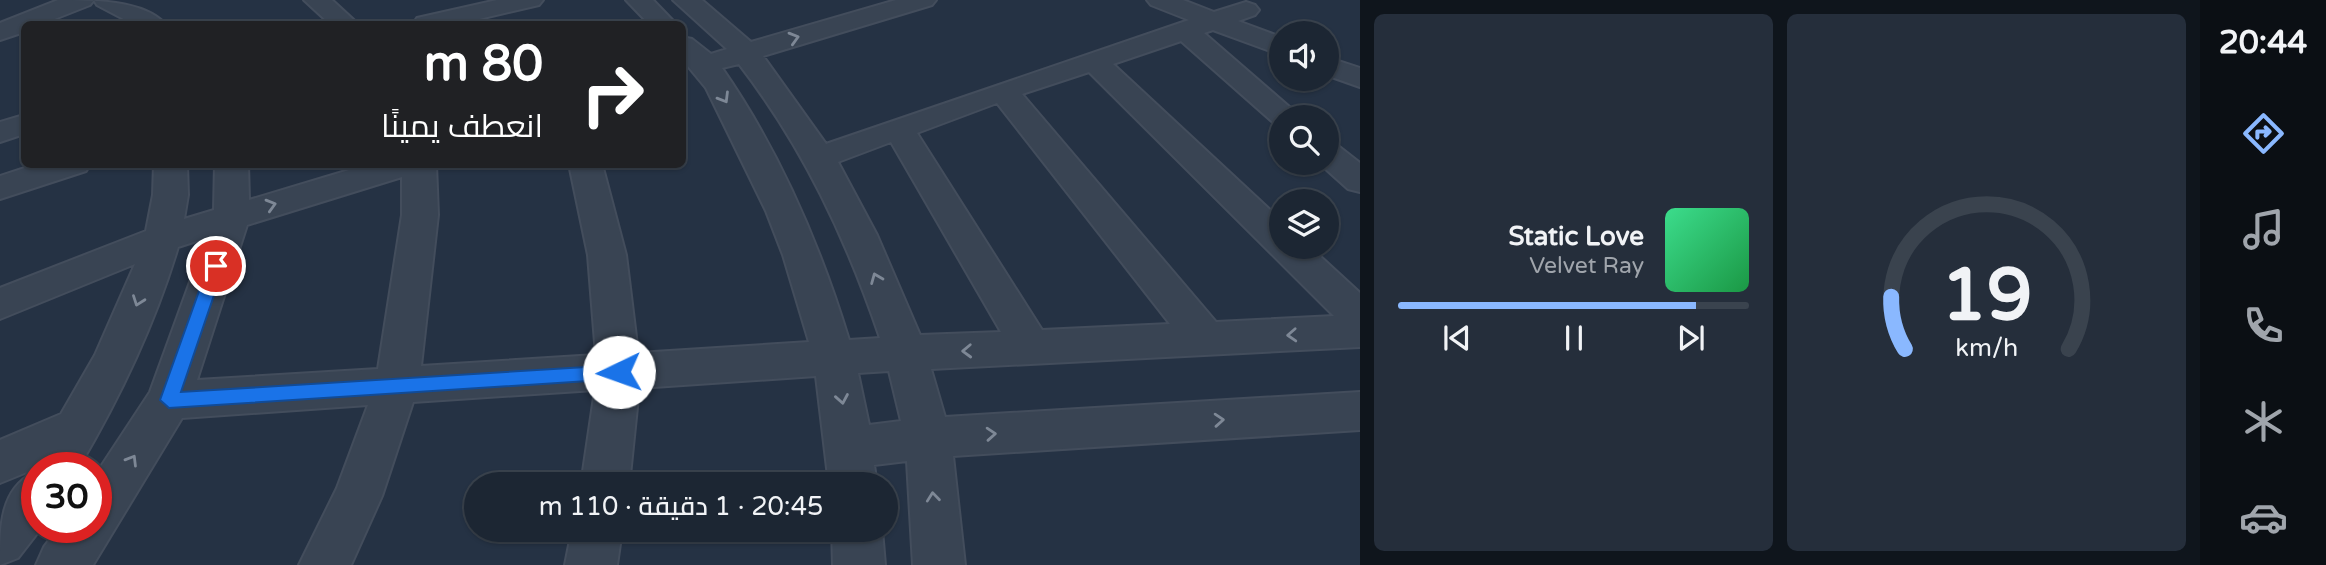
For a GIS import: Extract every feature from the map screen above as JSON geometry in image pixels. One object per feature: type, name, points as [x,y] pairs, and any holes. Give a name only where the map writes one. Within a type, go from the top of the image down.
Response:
[{"type":"street","points":[[14,0],[72,21]]},
{"type":"street","points":[[28,21],[81,0]]},
{"type":"street","points":[[106,0],[146,21]]},
{"type":"street","points":[[317,0],[342,21]]},
{"type":"street","points":[[442,21],[497,11],[530,0]]},
{"type":"street","points":[[639,0],[658,21]]},
{"type":"street","points":[[686,0],[737,44],[818,158],[854,225],[905,353],[926,438],[939,565]]},
{"type":"street","points":[[737,44],[857,0]]},
{"type":"street","points":[[686,51],[737,44],[923,0]]},
{"type":"street","points":[[1160,0],[1269,42]]},
{"type":"street","points":[[818,158],[1094,61],[1205,17],[1247,10],[1275,21]]},
{"type":"street","points":[[1205,17],[1276,105]]},
{"type":"street","points":[[0,32],[21,24]]},
{"type":"street","points":[[1339,46],[1360,54]]},
{"type":"street","points":[[686,54],[757,154],[782,205],[809,272],[834,359],[852,466],[926,438],[1360,411]]},
{"type":"street","points":[[1094,61],[1269,229]]},
{"type":"street","points":[[1339,70],[1360,78]]},
{"type":"street","points":[[1003,91],[1206,339]]},
{"type":"street","points":[[0,132],[21,125]]},
{"type":"street","points":[[900,130],[1032,349]]},
{"type":"street","points":[[1339,163],[1360,181]]},
{"type":"street","points":[[0,188],[62,168]]},
{"type":"street","points":[[64,452],[80,427],[122,346],[172,197],[170,168]]},
{"type":"street","points":[[0,304],[232,191],[310,168]]},
{"type":"street","points":[[232,191],[381,168]]},
{"type":"street","points":[[325,565],[358,496],[397,385],[420,215],[419,168]]},
{"type":"street","points":[[586,168],[607,255],[619,372],[607,472]]},
{"type":"street","points":[[112,492],[169,400],[200,316],[232,191]]},
{"type":"street","points":[[0,279],[164,226]]},
{"type":"street","points":[[1300,259],[1360,317]]},
{"type":"street","points":[[169,400],[905,353],[1032,349],[1360,331]]},
{"type":"street","points":[[0,462],[80,427]]},
{"type":"street","points":[[0,541],[21,514]]},
{"type":"street","points":[[590,565],[595,542]]},
{"type":"street","points":[[857,542],[859,565]]},
{"type":"street","points":[[62,565],[78,543]]},
{"type":"route","points":[[216,266],[169,400],[619,372]]}]
